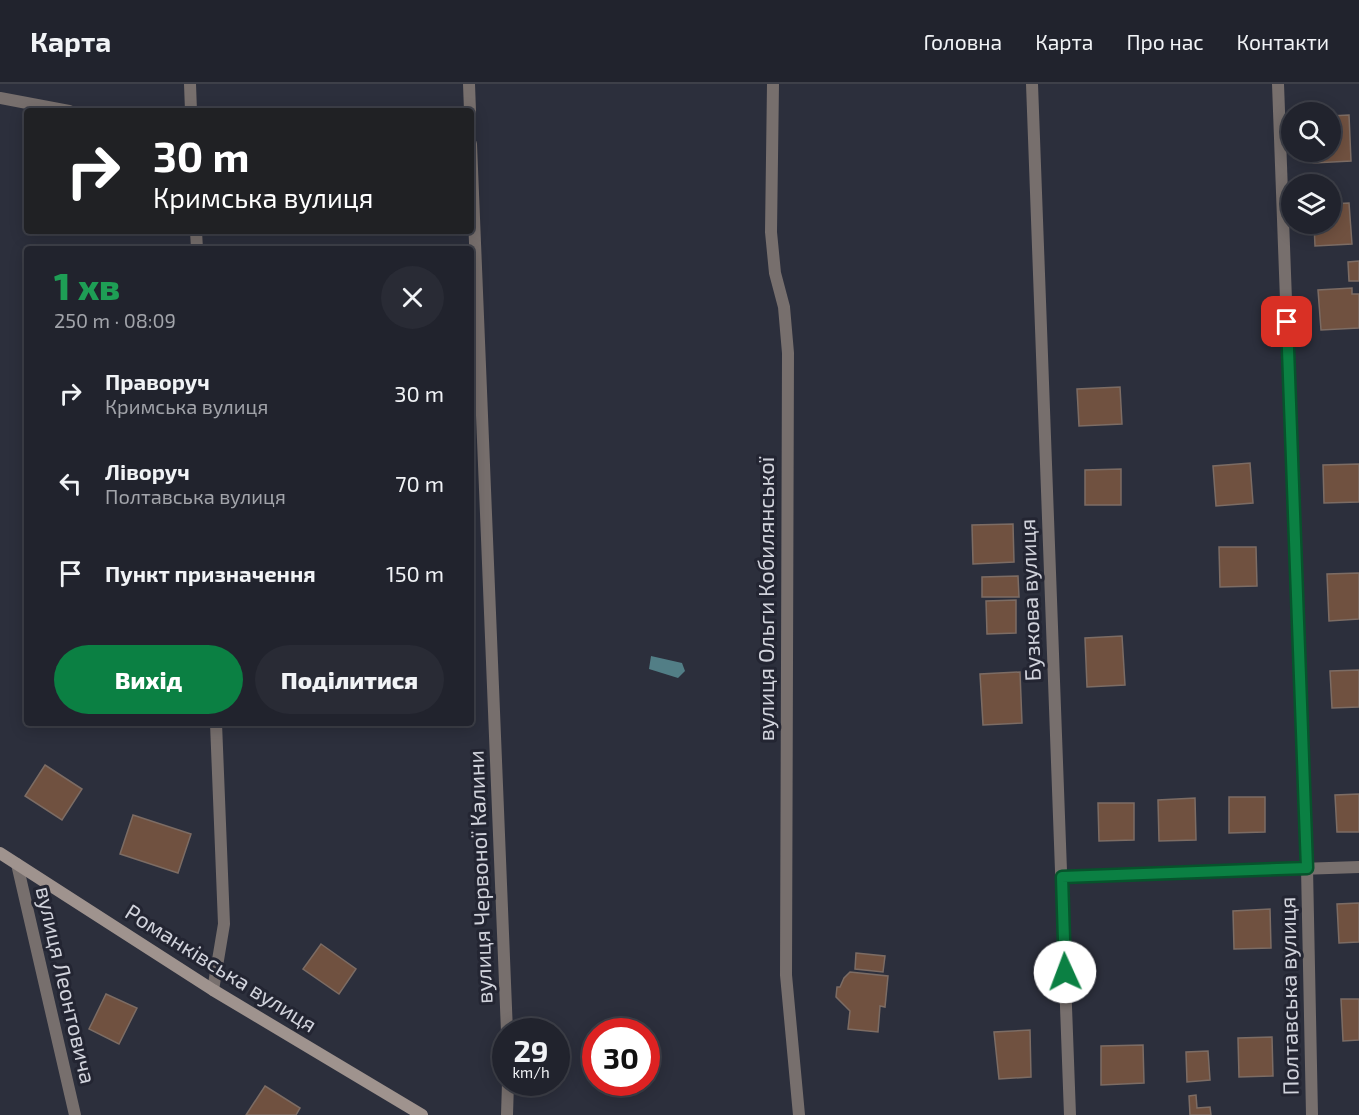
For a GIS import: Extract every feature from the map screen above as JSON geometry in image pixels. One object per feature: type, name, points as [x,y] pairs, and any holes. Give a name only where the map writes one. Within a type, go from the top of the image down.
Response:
[{"type":"main road","name":"Романківська вулиця","points":[[0,853],[213,990],[422,1115]]},
{"type":"street","points":[[190,84],[191,108]]},
{"type":"street","points":[[469,84],[470,108]]},
{"type":"street","name":"вулиця Ольги Кобилянської","points":[[773,84],[771,232],[775,273],[784,308],[788,353],[786,975],[799,1115]]},
{"type":"street","name":"Бузкова вулиця","points":[[1032,84],[1070,1115]]},
{"type":"street","name":"Полтавська вулиця","points":[[1278,84],[1307,868],[1312,1115]]},
{"type":"street","points":[[0,98],[53,108]]},
{"type":"street","name":"вулиця Червоної Калини","points":[[474,218],[506,1018]]},
{"type":"street","points":[[213,990],[224,924],[216,726]]},
{"type":"street","name":"вулиця Леонтовича","points":[[17,864],[75,1115]]},
{"type":"street","points":[[1062,877],[1359,867]]},
{"type":"street","points":[[507,1115],[508,1096]]},
{"type":"shaded area","points":[[651,656],[682,663],[685,671],[678,678],[649,669]]},
{"type":"building","points":[[1341,115],[1349,115],[1351,161],[1341,162]]},
{"type":"building","points":[[1341,203],[1349,203],[1352,244],[1315,246],[1314,234],[1341,234]]},
{"type":"building","points":[[1359,261],[1359,281],[1349,281],[1348,262]]},
{"type":"building","points":[[1352,288],[1352,294],[1359,294],[1359,328],[1321,330],[1318,290]]},
{"type":"building","points":[[1120,387],[1122,424],[1079,426],[1077,389]]},
{"type":"building","points":[[1250,463],[1253,503],[1216,506],[1213,466]]},
{"type":"building","points":[[1359,464],[1359,502],[1324,503],[1323,465]]},
{"type":"building","points":[[1121,469],[1121,505],[1085,505],[1085,470]]},
{"type":"building","points":[[1013,524],[1014,562],[973,564],[972,525]]},
{"type":"building","points":[[1219,547],[1256,547],[1257,586],[1220,587]]},
{"type":"building","points":[[1359,573],[1359,619],[1329,621],[1327,574]]},
{"type":"building","points":[[1018,576],[1019,597],[982,597],[982,577]]},
{"type":"building","points":[[1016,600],[1016,633],[987,634],[986,601]]},
{"type":"building","points":[[1122,636],[1125,685],[1087,687],[1085,638]]},
{"type":"building","points":[[1359,670],[1359,707],[1332,708],[1330,671]]},
{"type":"building","points":[[1020,672],[1022,723],[983,725],[980,674]]},
{"type":"building","points":[[45,765],[82,789],[62,820],[25,796]]},
{"type":"building","points":[[1359,794],[1359,832],[1337,832],[1335,795]]},
{"type":"building","points":[[1229,797],[1265,797],[1265,832],[1229,833]]},
{"type":"building","points":[[1195,798],[1196,840],[1159,841],[1158,800]]},
{"type":"building","points":[[1098,803],[1134,803],[1134,840],[1099,841]]},
{"type":"building","points":[[133,815],[191,834],[178,873],[120,854]]},
{"type":"building","points":[[1359,903],[1359,942],[1339,943],[1337,904]]},
{"type":"building","points":[[1270,909],[1271,948],[1234,949],[1233,911]]},
{"type":"building","points":[[321,944],[356,969],[339,994],[303,969]]},
{"type":"building","points":[[856,953],[885,956],[883,972],[855,969]]},
{"type":"building","points":[[850,972],[888,976],[885,1007],[880,1006],[878,1032],[848,1029],[850,1011],[836,997],[837,987],[840,987]]},
{"type":"building","points":[[106,994],[137,1008],[119,1044],[89,1029]]},
{"type":"building","points":[[1341,999],[1359,999],[1359,1040],[1343,1041]]},
{"type":"building","points":[[1030,1030],[1031,1077],[999,1079],[994,1032]]},
{"type":"building","points":[[1272,1037],[1273,1076],[1239,1077],[1238,1038]]},
{"type":"building","points":[[1143,1045],[1144,1083],[1101,1085],[1101,1046]]},
{"type":"building","points":[[1208,1051],[1210,1080],[1187,1082],[1186,1052]]},
{"type":"building","points":[[265,1086],[300,1108],[296,1115],[246,1115]]},
{"type":"building","points":[[1196,1095],[1197,1108],[1210,1107],[1211,1115],[1190,1115],[1189,1096]]},
{"type":"route","points":[[1065,972],[1062,877],[1307,868],[1287,322]]}]
